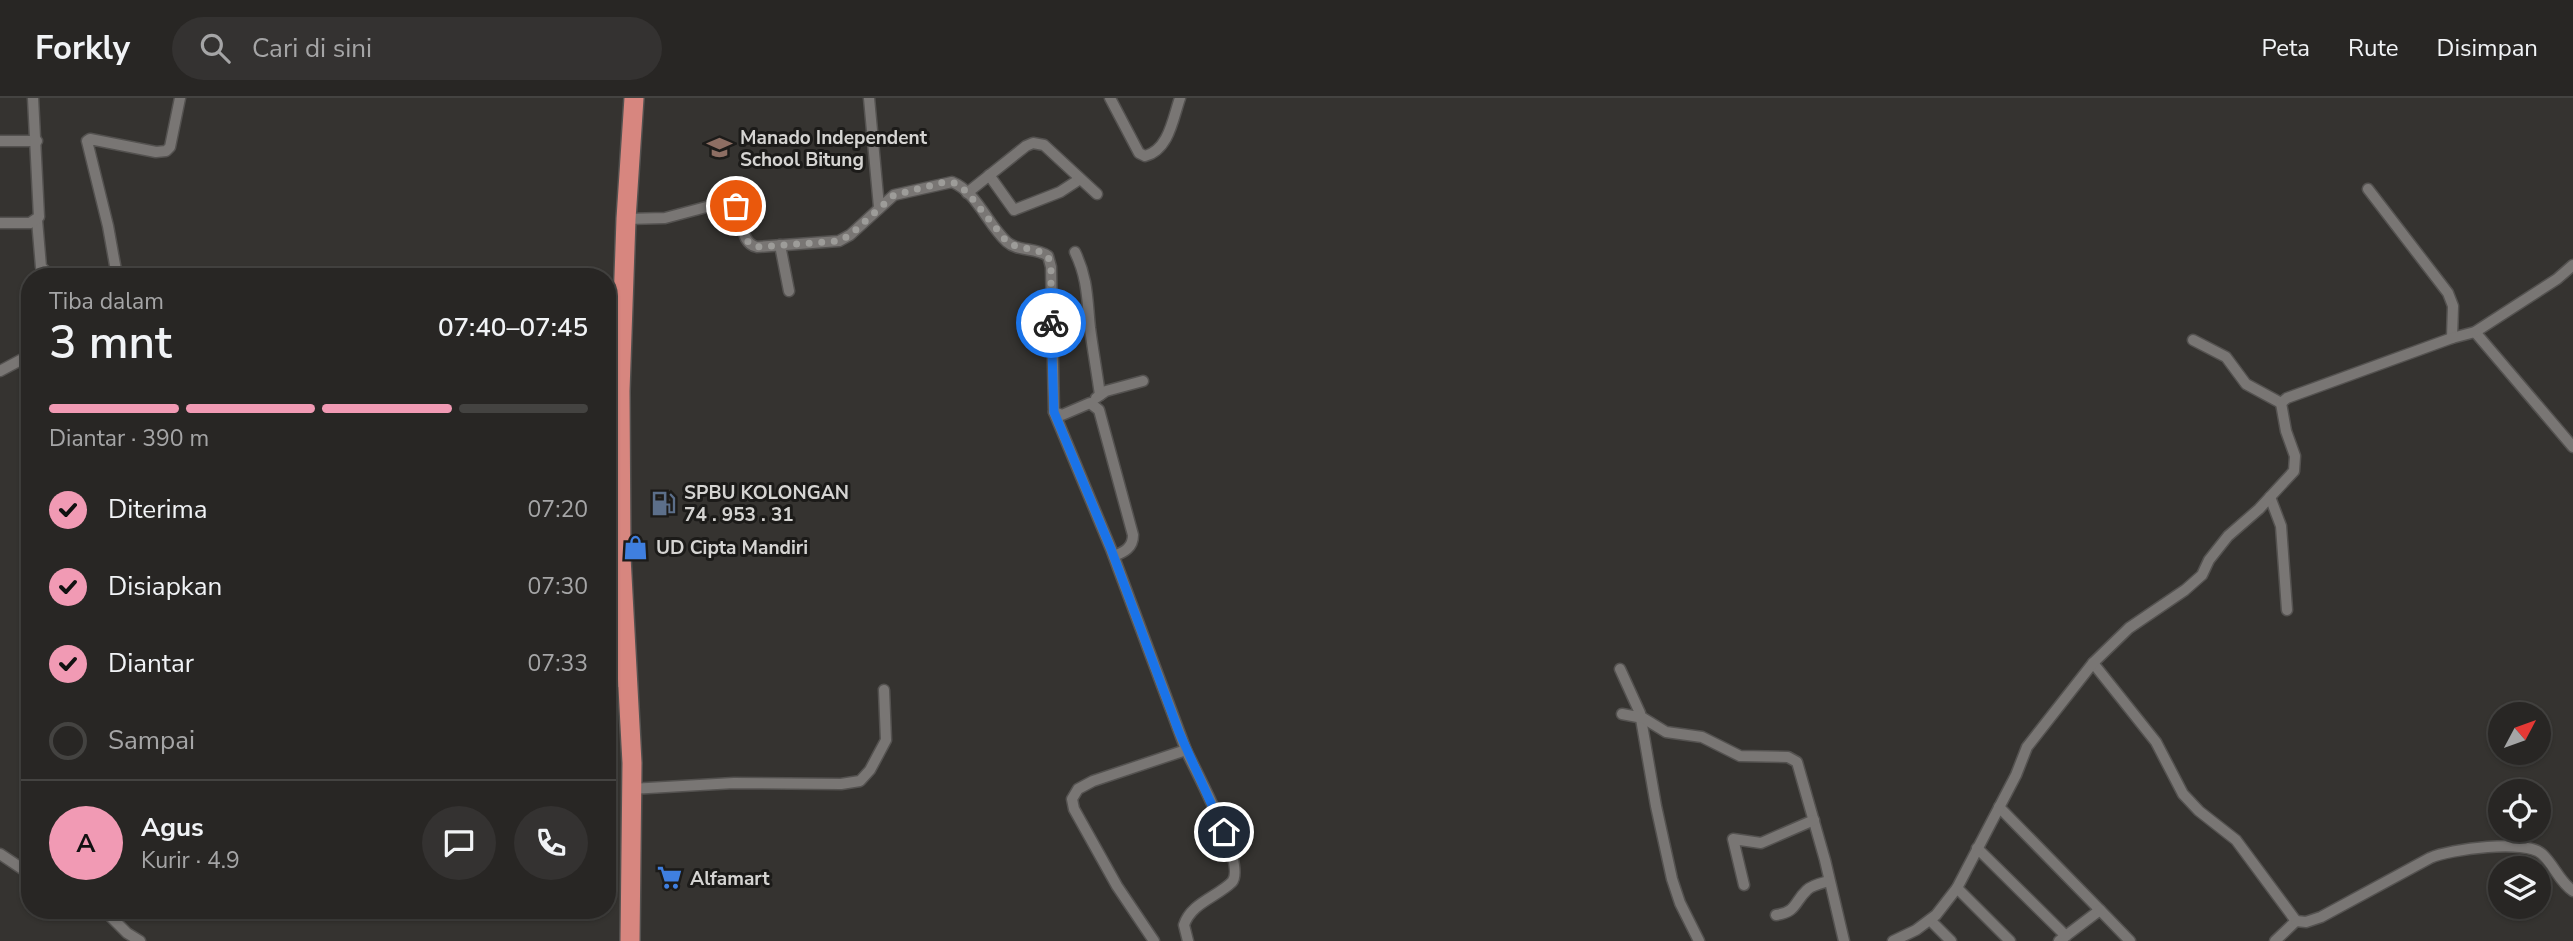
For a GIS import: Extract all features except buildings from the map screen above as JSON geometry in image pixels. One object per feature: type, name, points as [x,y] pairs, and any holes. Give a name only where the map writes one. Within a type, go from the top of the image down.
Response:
[{"type":"highway","points":[[616,421],[634,98]]},
{"type":"highway","points":[[616,481],[628,681],[631,789],[630,941]]},
{"type":"street","points":[[33,98],[39,189],[37,220],[42,268]]},
{"type":"street","points":[[116,268],[87,142],[90,139],[156,152],[166,151],[170,147],[180,98]]},
{"type":"street","points":[[869,98],[880,207]]},
{"type":"street","points":[[1110,98],[1139,153],[1145,156],[1154,154],[1164,144],[1180,98]]},
{"type":"street","points":[[0,141],[37,141]]},
{"type":"street","points":[[967,192],[1033,143],[1044,145],[1097,194]]},
{"type":"street","points":[[989,175],[1014,210],[1050,196],[1080,179]]},
{"type":"street","points":[[626,219],[665,218],[729,201],[736,207],[746,240],[751,246],[842,239],[850,235],[894,195],[945,182],[955,183],[967,192],[1007,242],[1015,247],[1044,253],[1050,260],[1054,412],[1114,556],[1186,750],[1224,832],[1236,867],[1232,881],[1189,913],[1184,925],[1188,941]]},
{"type":"street","points":[[2368,189],[2448,293],[2453,306],[2452,338]]},
{"type":"street","points":[[0,223],[30,223],[37,220]]},
{"type":"street","points":[[780,245],[789,291]]},
{"type":"street","points":[[1075,252],[1088,288],[1090,327],[1100,395]]},
{"type":"street","points":[[2281,403],[2287,398],[2475,332],[2557,279],[2573,265]]},
{"type":"street","points":[[2475,332],[2573,447]]},
{"type":"street","points":[[2193,340],[2227,357],[2246,384],[2281,403]]},
{"type":"street","points":[[0,371],[21,360]]},
{"type":"street","points":[[1054,412],[1062,415],[1105,391],[1143,381]]},
{"type":"street","points":[[1087,403],[1092,403],[1099,410],[1133,535],[1133,541],[1127,550],[1114,556]]},
{"type":"street","points":[[1893,941],[1930,920],[1957,888],[2016,775],[2027,747],[2093,663],[2129,628],[2185,590],[2202,575],[2209,560],[2228,536],[2294,471],[2295,456],[2286,431],[2281,403]]},
{"type":"street","points":[[2270,497],[2281,526],[2287,610]]},
{"type":"street","points":[[2093,663],[2156,742],[2183,794],[2199,811],[2236,840],[2297,921],[2306,922],[2321,917],[2430,858],[2465,848],[2534,849],[2573,891]]},
{"type":"street","points":[[1620,669],[1641,717],[1672,879],[1680,903],[1699,941]]},
{"type":"street","points":[[616,682],[628,681]]},
{"type":"street","points":[[631,789],[734,783],[841,784],[860,781],[870,770],[886,740],[884,690]]},
{"type":"street","points":[[1622,714],[1641,717],[1662,731],[1702,737],[1740,756],[1794,759],[1800,767],[1844,941]]},
{"type":"street","points":[[1154,941],[1117,886],[1074,808],[1072,799],[1077,789],[1093,781],[1186,750]]},
{"type":"street","points":[[1999,807],[2130,941]]},
{"type":"street","points":[[1744,886],[1732,839],[1761,843],[1814,820]]},
{"type":"street","points":[[1977,848],[2063,939],[2099,910]]},
{"type":"street","points":[[0,854],[21,868]]},
{"type":"street","points":[[1776,915],[1793,909],[1808,888],[1829,881]]},
{"type":"street","points":[[1957,888],[2010,941]]},
{"type":"street","points":[[113,919],[140,941]]},
{"type":"street","points":[[1930,920],[1951,941]]},
{"type":"street","points":[[2276,941],[2297,921]]},
{"type":"way so far","points":[[736,206],[746,240],[751,246],[839,241],[850,235],[894,195],[945,182],[955,183],[967,192],[1007,242],[1015,247],[1039,251],[1048,256],[1051,262],[1051,323]]},
{"type":"place","name":"Manado Independent School Bitung","points":[[720,148]]},
{"type":"place","name":"SPBU KOLONGAN 74 . 953 . 31","points":[[664,503]]},
{"type":"place","name":"UD Cipta Mandiri","points":[[636,547]]},
{"type":"place","name":"Alfamart","points":[[670,878]]},
{"type":"route","points":[[1051,323],[1054,412],[1111,549],[1186,750],[1224,832]]}]
